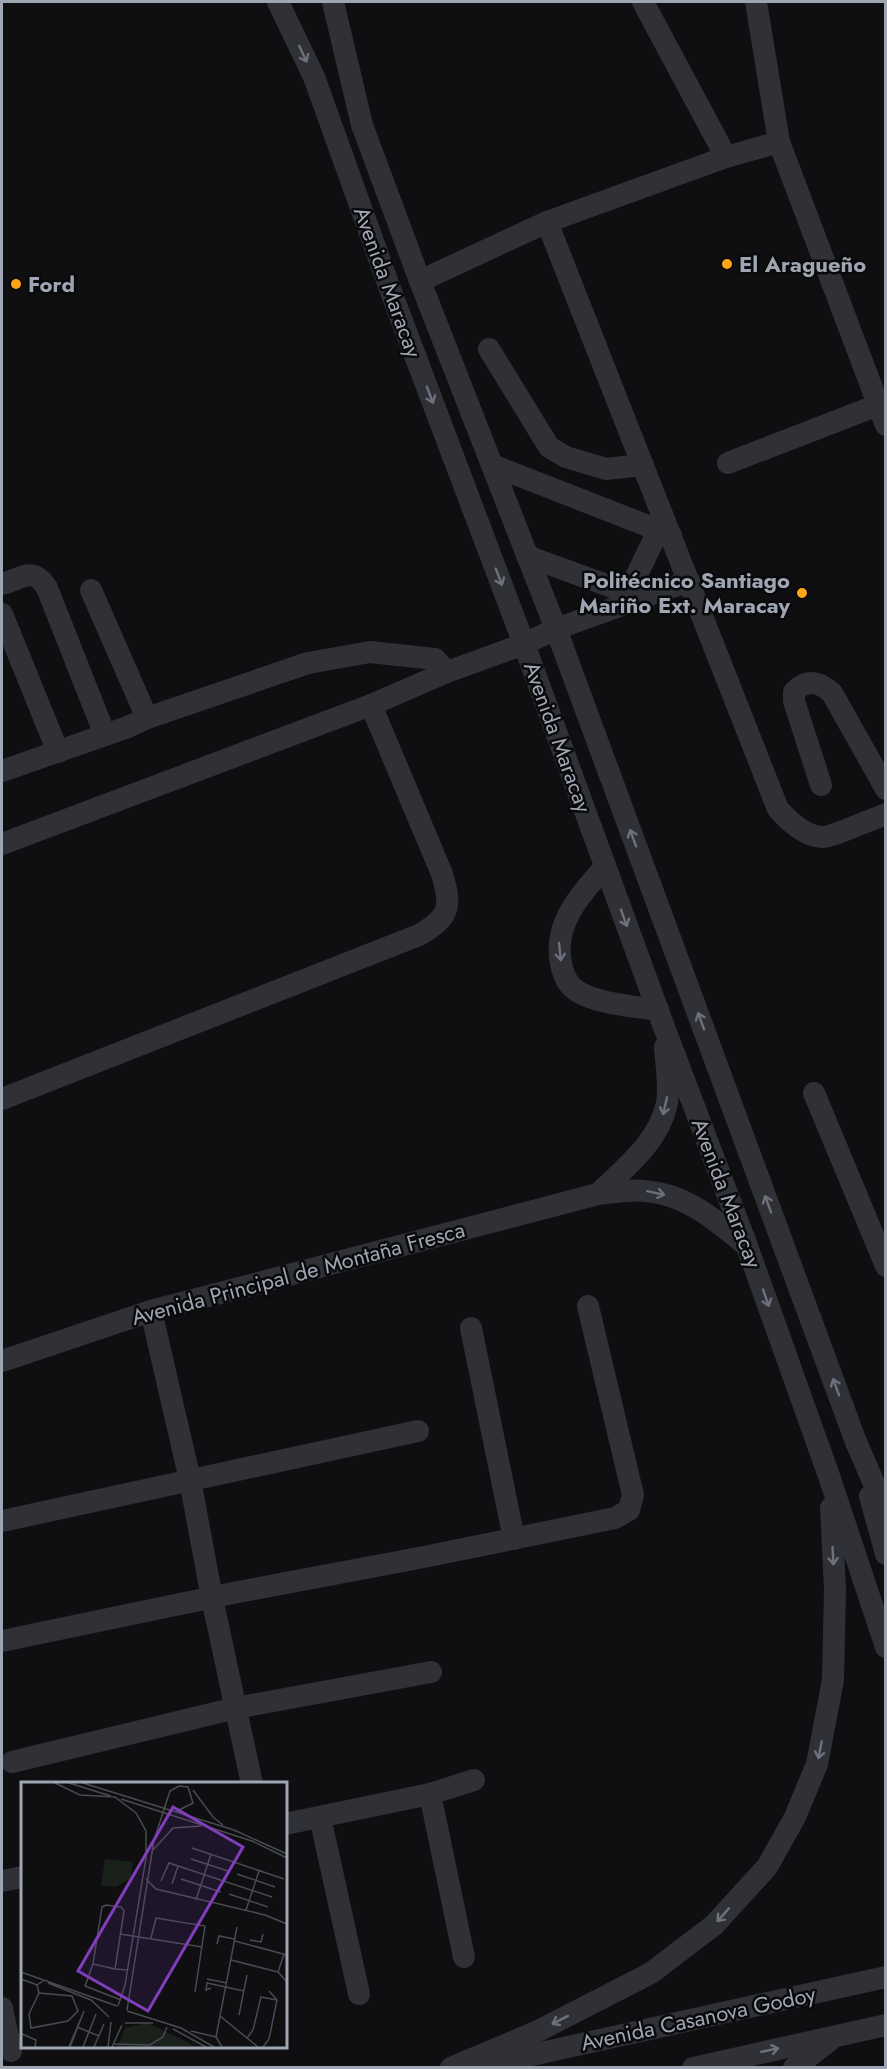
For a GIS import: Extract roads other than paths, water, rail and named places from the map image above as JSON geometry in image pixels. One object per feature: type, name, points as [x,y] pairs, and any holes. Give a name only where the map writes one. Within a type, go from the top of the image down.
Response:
[{"type":"street","name":"Avenida Maracay","points":[[278,2],[314,77],[389,286],[747,1246],[829,1476],[885,1647]]},
{"type":"street","name":"Avenida Maracay","points":[[333,2],[362,125],[420,281],[556,629],[856,1442]]},
{"type":"street","points":[[643,2],[726,157]]},
{"type":"street","points":[[728,463],[882,415],[779,142],[756,2]]},
{"type":"street","points":[[420,281],[546,222],[726,157],[779,142]]},
{"type":"street","points":[[546,222],[643,465],[665,532],[689,580],[778,809],[789,821],[804,831],[823,838],[885,814]]},
{"type":"street","points":[[489,349],[549,447],[566,457],[606,469],[643,465]]},
{"type":"street","points":[[492,465],[665,532]]},
{"type":"street","points":[[635,595],[665,532]]},
{"type":"street","points":[[527,556],[635,595]]},
{"type":"street","points":[[2,584],[33,574],[40,577],[47,588],[105,735]]},
{"type":"street","points":[[2,844],[371,705],[447,672],[524,644],[635,595],[689,580]]},
{"type":"street","points":[[91,590],[147,718]]},
{"type":"street","points":[[2,614],[58,752]]},
{"type":"street","points":[[2,771],[308,663],[370,652],[435,659],[447,672]]},
{"type":"street","points":[[821,785],[794,701],[794,692],[807,683],[824,685],[832,693],[885,789]]},
{"type":"street","points":[[2,1100],[419,935],[435,926],[446,915],[449,896],[442,874],[371,705]]},
{"type":"street","points":[[598,1194],[643,1151],[658,1128],[667,1102],[661,1019],[599,1000],[577,991],[566,981],[560,958],[559,941],[578,897],[605,867]]},
{"type":"street","points":[[814,1093],[885,1266]]},
{"type":"street","name":"Avenida Principal de Montaña Fresca","points":[[2,1361],[151,1311],[598,1194],[644,1190],[678,1197],[708,1213],[747,1246]]},
{"type":"street","points":[[2,1641],[615,1518],[629,1510],[633,1495],[588,1306]]},
{"type":"street","points":[[151,1311],[189,1480],[252,1782]]},
{"type":"street","points":[[471,1328],[514,1539]]},
{"type":"street","points":[[2,1521],[418,1431]]},
{"type":"street","points":[[856,1442],[885,1511]]},
{"type":"street","points":[[856,1442],[885,1554]]},
{"type":"street","points":[[451,2067],[536,2032],[651,1973],[714,1925],[767,1867],[795,1817],[817,1764],[833,1680],[835,1589],[829,1476]]},
{"type":"street","points":[[12,1762],[236,1708],[430,1672]]},
{"type":"street","points":[[286,1824],[430,1794],[474,1780]]},
{"type":"street","points":[[430,1794],[464,1957]]},
{"type":"street","points":[[320,1817],[359,1994]]},
{"type":"street","points":[[2,1881],[21,1877]]},
{"type":"street","name":"Avenida Casanova Godoy","points":[[475,2067],[885,1977]]},
{"type":"street","points":[[2,2007],[11,2051]]},
{"type":"street","name":"Avenida Casanova Godoy","points":[[693,2067],[885,2025]]},
{"type":"street","points":[[794,2067],[836,2036]]},
{"type":"place","name":"El Aragueño","points":[[727,264]]},
{"type":"place","name":"Ford","points":[[16,284]]},
{"type":"place","name":"Politécnico Santiago Mariño Ext. Maracay","points":[[802,593]]}]
